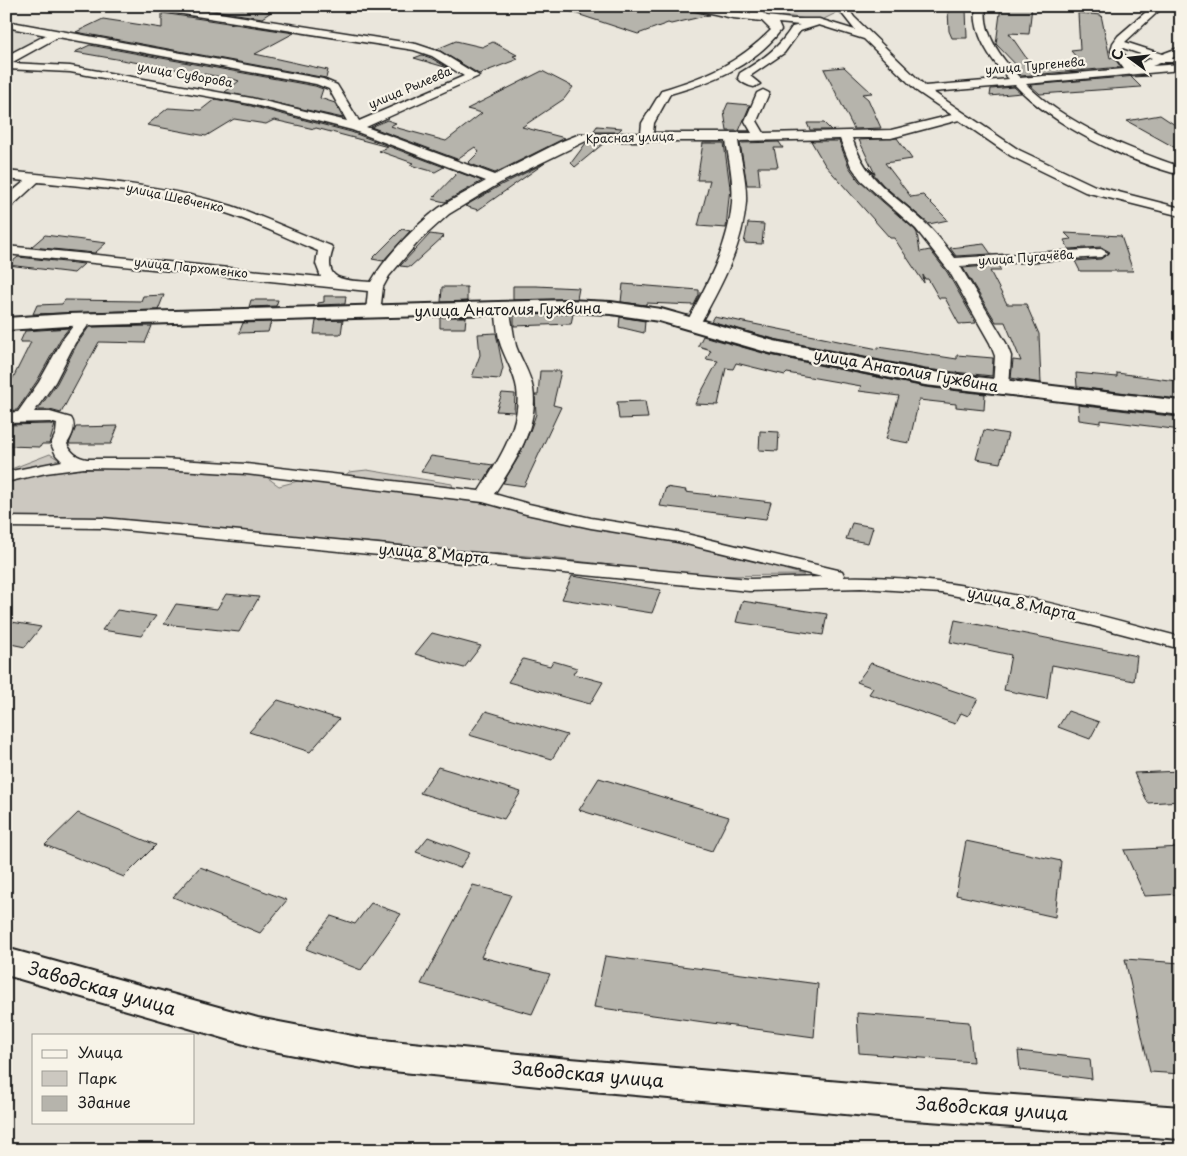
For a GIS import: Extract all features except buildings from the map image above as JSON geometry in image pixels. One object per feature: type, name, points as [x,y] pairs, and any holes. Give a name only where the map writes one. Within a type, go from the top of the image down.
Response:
[{"type":"street","name":"улица Рылеева","points":[[151,6],[416,46],[436,54],[473,76],[356,127]]},
{"type":"street","points":[[690,6],[718,13],[765,19],[823,23],[870,38]]},
{"type":"street","points":[[647,136],[648,124],[666,92],[704,81],[756,51],[776,30],[771,22],[745,6],[718,13]]},
{"type":"street","points":[[981,6],[981,25],[986,40],[996,58],[1016,82],[1039,102],[1090,132],[1136,155],[1181,171]]},
{"type":"street","points":[[1159,6],[1122,38],[1118,43],[1116,51],[1132,71],[1181,50]]},
{"type":"street","points":[[754,84],[744,78],[744,75],[776,55],[789,41],[796,29],[823,23],[846,9],[850,19],[922,90],[1015,153],[1090,189],[1180,210]]},
{"type":"street","name":"улица Суворова","points":[[6,24],[318,81],[334,88],[356,127]]},
{"type":"street","points":[[6,62],[57,34]]},
{"type":"street","name":"улица Тургенева","points":[[1118,43],[1181,65]]},
{"type":"street","name":"улица Тургенева","points":[[922,90],[1181,65]]},
{"type":"street","name":"улица Суворова","points":[[6,66],[70,68],[251,101],[356,127],[496,180]]},
{"type":"street","points":[[760,137],[751,120],[763,93]]},
{"type":"street","name":"Красная улица","points":[[373,312],[376,287],[384,274],[414,238],[444,211],[496,180],[564,145],[584,138],[891,134],[959,116]]},
{"type":"street","name":"улица Пугачёва","points":[[845,135],[850,155],[858,170],[872,185],[921,227],[951,262],[998,343],[1003,356],[1001,387]]},
{"type":"street","points":[[692,324],[712,290],[734,232],[739,202],[732,137]]},
{"type":"street","name":"улица Шевченко","points":[[6,174],[120,186],[191,199],[228,209],[326,249],[323,258],[323,271],[335,283]]},
{"type":"street","points":[[6,204],[34,178]]},
{"type":"street","name":"улица Пархоменко","points":[[6,250],[376,287]]},
{"type":"street","name":"улица Пугачёва","points":[[951,262],[1101,253]]},
{"type":"street","name":"улица Анатолия Гужвина","points":[[6,324],[568,306],[611,308],[661,315],[770,347],[925,378],[1181,408]]},
{"type":"street","points":[[484,497],[507,462],[521,426],[525,408],[525,391],[507,340],[502,308]]},
{"type":"street","points":[[15,418],[47,382],[68,342],[85,320]]},
{"type":"street","name":"улица 8 Марта","points":[[15,418],[50,417],[65,421],[67,428],[59,444],[64,455],[73,461],[87,464],[161,464],[246,469],[484,497],[526,509],[591,523],[678,537],[861,582]]},
{"type":"street","points":[[6,477],[46,468],[87,464]]},
{"type":"street","name":"улица 8 Марта","points":[[6,522],[103,524],[470,556],[748,584],[861,582],[941,587],[1033,604],[1181,643]]},
{"type":"street","name":"Заводская улица","points":[[6,962],[258,1033],[363,1053],[559,1073],[900,1103],[1181,1123]]},
{"type":"shaded area","points":[[6,27],[32,32],[35,39],[6,57]]},
{"type":"green space","points":[[757,6],[841,6],[834,14],[820,21],[759,12],[755,10]]},
{"type":"green space","points":[[50,454],[70,467],[131,467],[261,473],[279,486],[298,481],[341,479],[349,472],[367,470],[452,484],[455,498],[691,543],[804,575],[704,576],[550,558],[121,521],[6,516],[6,471]]}]
